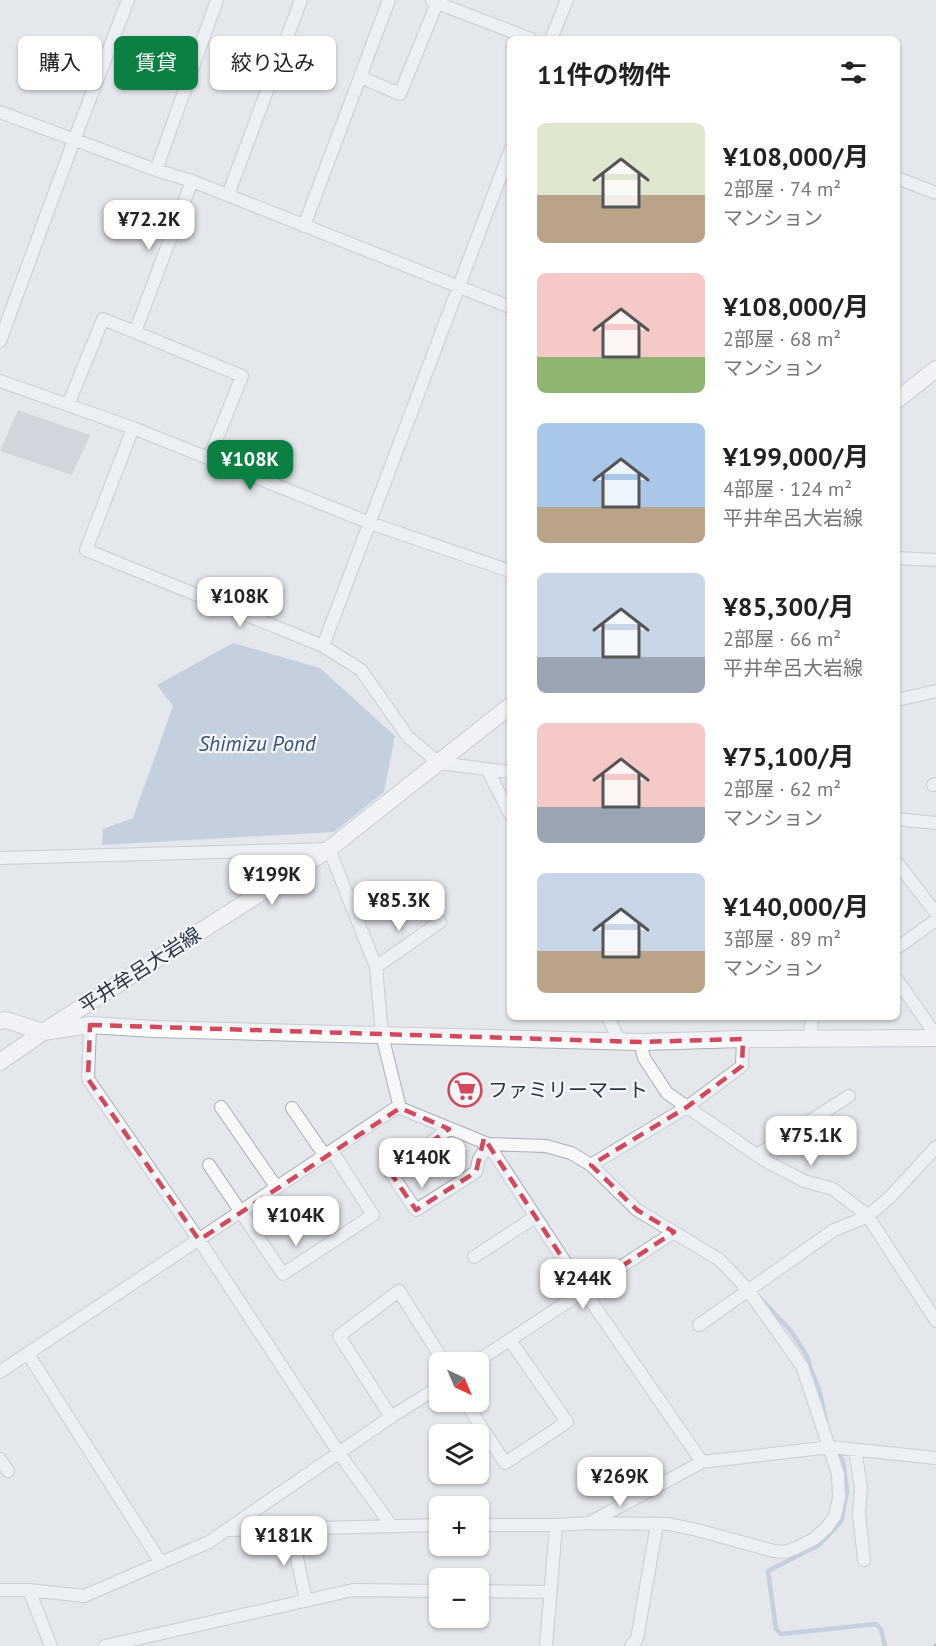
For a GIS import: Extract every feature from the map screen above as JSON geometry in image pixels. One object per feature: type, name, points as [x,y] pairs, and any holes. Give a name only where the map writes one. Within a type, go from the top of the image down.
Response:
[{"type":"street","points":[[0,341],[128,0]]},
{"type":"street","points":[[156,170],[217,0]]},
{"type":"street","points":[[228,195],[301,0]]},
{"type":"street","points":[[304,226],[389,0]]},
{"type":"street","points":[[552,36],[567,0]]},
{"type":"street","points":[[360,77],[400,94],[433,2],[523,36]]},
{"type":"street","points":[[0,112],[156,170],[192,181],[507,306]]},
{"type":"street","points":[[323,646],[507,159]]},
{"type":"street","points":[[900,179],[936,193]]},
{"type":"street","points":[[135,332],[192,181]]},
{"type":"street","points":[[68,405],[103,319],[242,375],[208,458]]},
{"type":"street","points":[[900,398],[936,369]]},
{"type":"street","points":[[0,381],[133,428],[370,524],[507,570]]},
{"type":"street","points":[[133,428],[86,550],[323,646],[361,670],[408,737],[440,764],[507,772]]},
{"type":"street","points":[[900,558],[936,560]]},
{"type":"street","points":[[900,699],[936,691]]},
{"type":"street","name":"平井牟呂大岩線","points":[[0,1062],[43,1032],[329,849],[440,764],[507,708]]},
{"type":"street","points":[[487,769],[507,808]]},
{"type":"street","points":[[900,819],[936,823]]},
{"type":"street","points":[[0,858],[329,849],[376,967],[382,1035],[400,1108]]},
{"type":"street","points":[[900,867],[936,913]]},
{"type":"street","points":[[900,946],[936,920]]},
{"type":"street","points":[[376,967],[440,922]]},
{"type":"street","points":[[900,984],[936,1036]]},
{"type":"street","points":[[0,1021],[6,1020],[43,1032],[90,1026],[620,1042],[936,1036]]},
{"type":"street","points":[[609,1020],[620,1042]]},
{"type":"street","points":[[810,1039],[812,1020]]},
{"type":"street","points":[[90,1026],[88,1079],[199,1240],[339,1453],[391,1526]]},
{"type":"street","points":[[591,1165],[687,1107],[742,1066],[743,1039]]},
{"type":"street","points":[[640,1042],[644,1058],[667,1093],[757,1155],[804,1181],[833,1188],[867,1215],[936,1321]]},
{"type":"street","points":[[757,1155],[849,1096]]},
{"type":"street","points":[[221,1107],[277,1188]]},
{"type":"street","points":[[209,1165],[283,1274],[373,1215],[292,1108]]},
{"type":"street","points":[[0,1372],[394,1109],[400,1108],[488,1144],[546,1146],[571,1153],[591,1165],[637,1210],[720,1260],[748,1290],[802,1366],[831,1447],[838,1474],[839,1497],[835,1516],[814,1539],[785,1552],[669,1524],[489,1525]]},
{"type":"street","points":[[449,1129],[390,1172],[416,1210],[476,1172],[479,1159],[488,1144]]},
{"type":"street","points":[[488,1144],[584,1291],[702,1462]]},
{"type":"street","points":[[699,1325],[834,1230],[860,1220],[874,1211],[936,1147]]},
{"type":"street","points":[[474,1257],[535,1217]]},
{"type":"street","points":[[489,1354],[674,1232]]},
{"type":"street","points":[[391,1417],[339,1336],[399,1291],[438,1352]]},
{"type":"street","points":[[472,1412],[505,1463],[567,1422],[510,1340]]},
{"type":"street","points":[[28,1354],[161,1563]]},
{"type":"street","points":[[0,1590],[29,1590],[84,1596],[209,1542],[429,1393]]},
{"type":"street","points":[[590,1523],[702,1462],[831,1447],[936,1458]]},
{"type":"street","points":[[850,1449],[861,1486],[859,1514],[864,1560]]},
{"type":"street","points":[[0,1459],[8,1471]]},
{"type":"street","points":[[631,1646],[637,1639],[657,1524]]},
{"type":"street","points":[[226,1530],[429,1525]]},
{"type":"street","points":[[546,1646],[556,1525]]},
{"type":"street","points":[[291,1528],[306,1601]]},
{"type":"street","points":[[29,1590],[51,1646]]},
{"type":"street","points":[[105,1646],[353,1590],[429,1591]]},
{"type":"street","points":[[489,1591],[550,1592]]},
{"type":"highlighted area","points":[[90,1025],[640,1042],[743,1039],[742,1066],[687,1107],[591,1165],[637,1210],[674,1232],[584,1291],[484,1138],[476,1172],[416,1210],[390,1172],[449,1129],[400,1108],[199,1240],[88,1079]]},
{"type":"water","name":"Shimizu Pond","points":[[233,643],[320,668],[395,736],[384,792],[334,832],[102,845],[103,829],[133,818],[173,706],[157,685]]},
{"type":"building","points":[[18,410],[90,435],[72,475],[0,451]]},
{"type":"waterway","points":[[761,1299],[791,1331],[807,1356],[819,1389],[826,1421]]},
{"type":"waterway","points":[[836,1449],[843,1461],[847,1491],[841,1522],[819,1545],[768,1571],[776,1629],[781,1634],[876,1624],[881,1629],[885,1646]]},
{"type":"place","name":"ファミリーマート","points":[[465,1090]]}]
